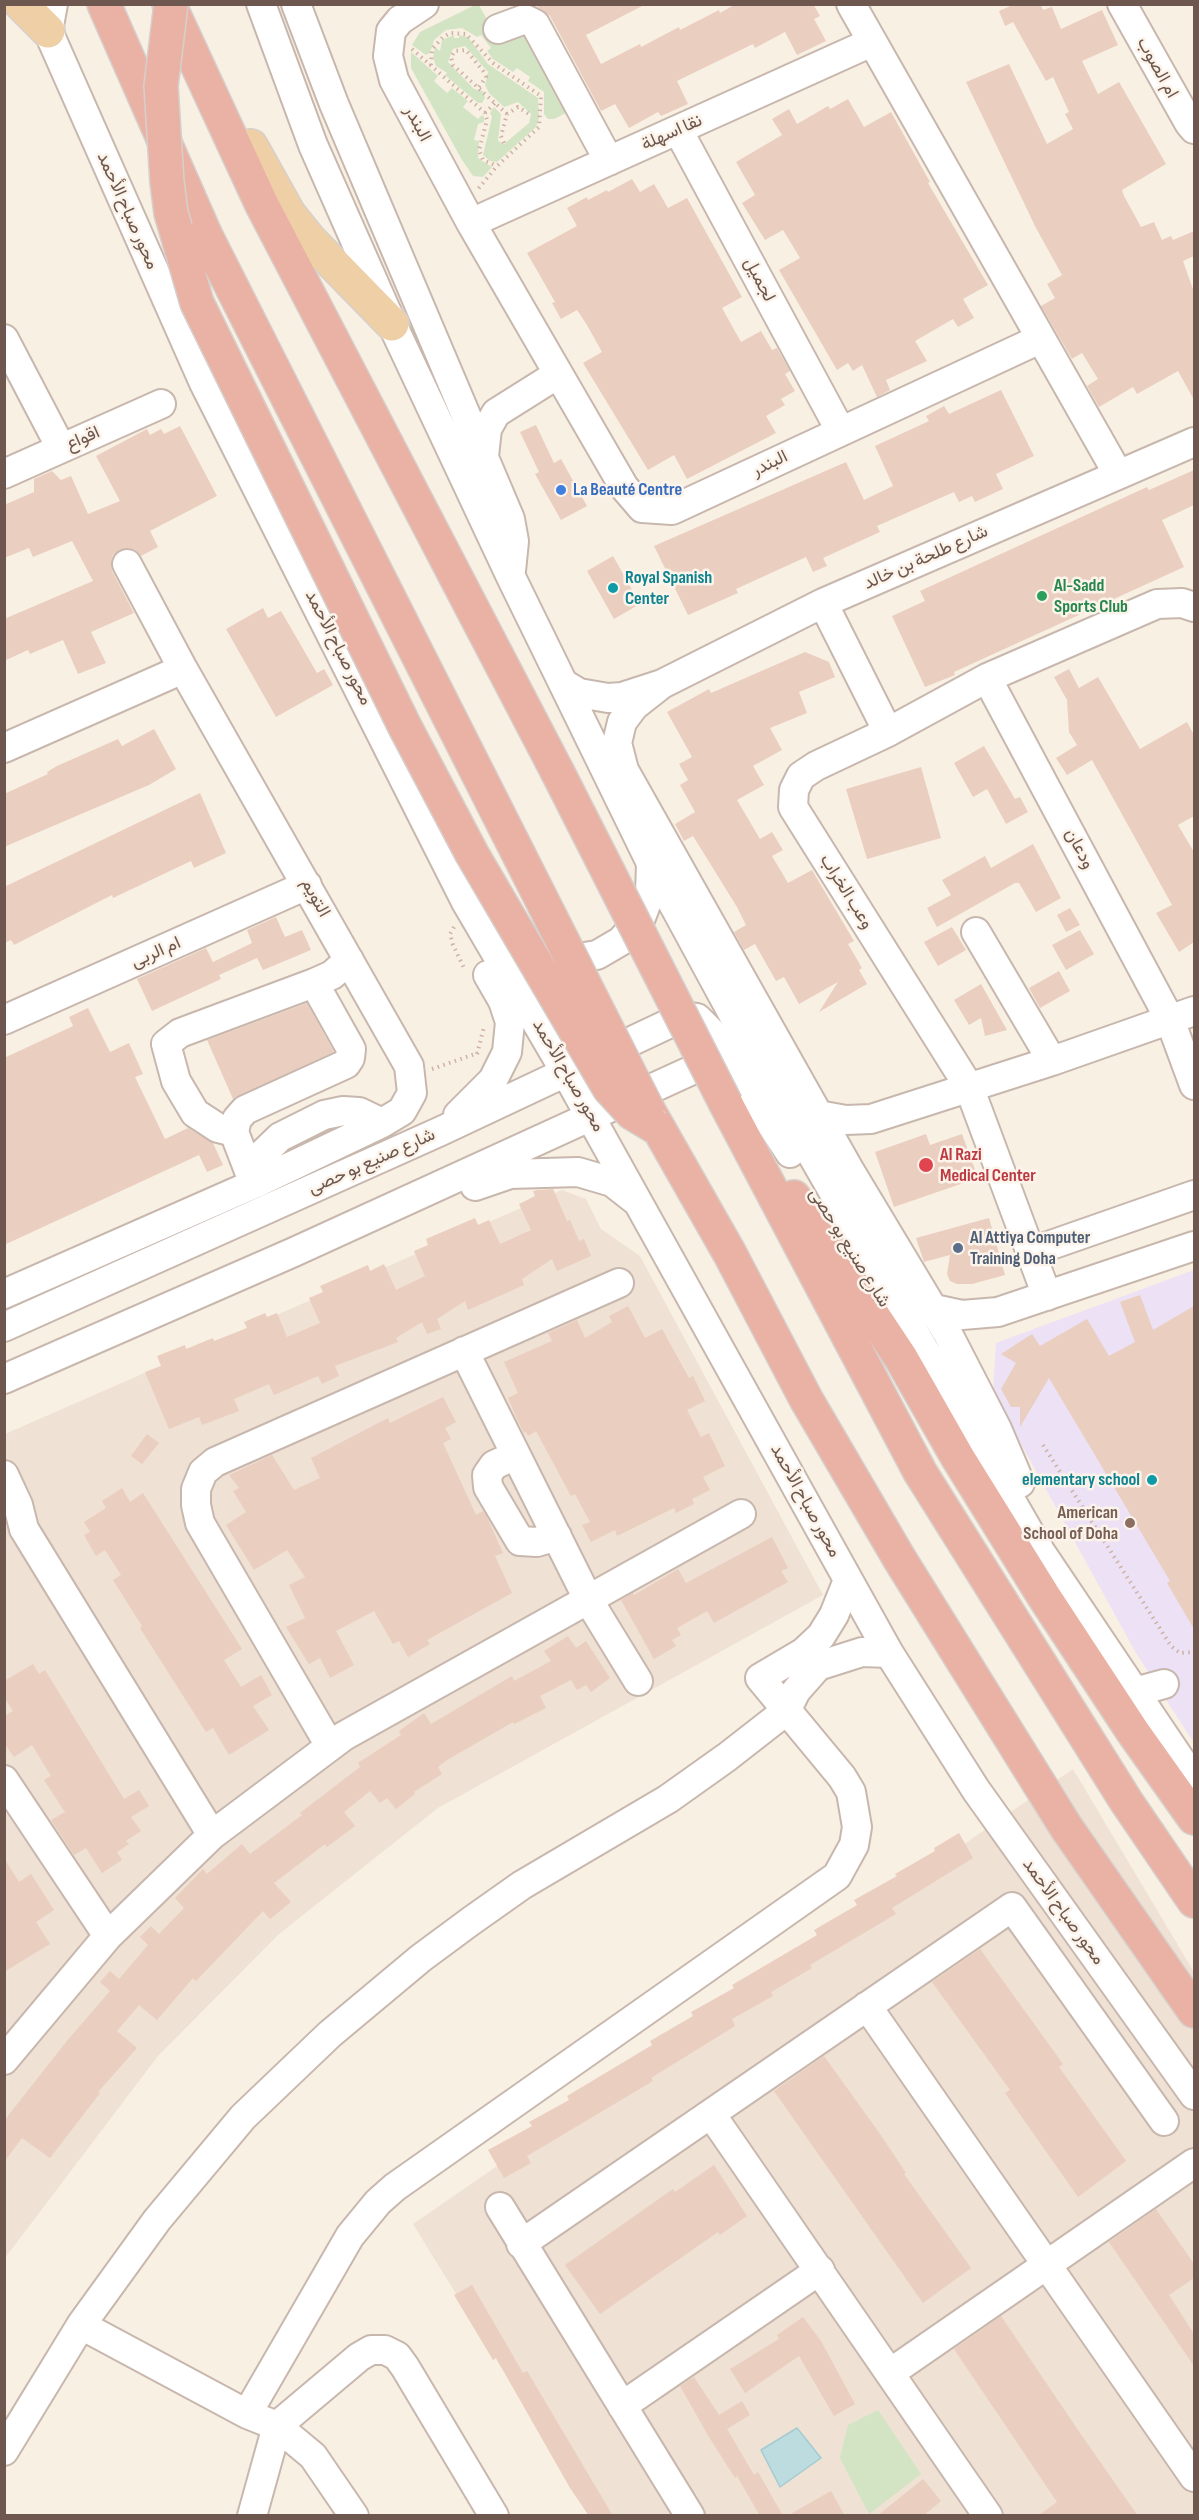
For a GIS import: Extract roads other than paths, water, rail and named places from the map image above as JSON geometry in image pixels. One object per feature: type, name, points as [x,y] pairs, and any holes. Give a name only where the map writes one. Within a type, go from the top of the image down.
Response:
[{"type":"highway","points":[[104,4],[205,234],[657,1128],[730,1254],[806,1399],[899,1558],[1066,1827],[1194,2011]]},
{"type":"highway","points":[[170,4],[161,86],[167,182],[171,213],[197,303],[405,727],[472,854],[609,1088],[632,1113],[657,1128]]},
{"type":"highway","points":[[170,4],[262,205],[891,1420],[950,1524],[1126,1801],[1194,1901]]},
{"type":"highway","points":[[753,1156],[780,1177],[814,1224],[901,1358],[958,1458],[1133,1732],[1194,1818]]},
{"type":"main road","points":[[21,4],[45,13]]},
{"type":"main road","points":[[186,4],[258,162],[289,214],[310,240],[393,324]]},
{"type":"street","points":[[5,1380],[294,1252],[590,1116],[735,1044],[651,863],[511,577],[393,324],[313,145],[261,4]]},
{"type":"street","points":[[296,4],[334,104],[510,519],[514,541],[511,577]]},
{"type":"street","name":"البندر","points":[[424,4],[400,20],[391,31],[388,56],[394,80],[467,216],[558,374],[624,487],[642,508],[664,510],[685,504],[840,430],[1041,339]]},
{"type":"street","points":[[851,4],[1118,474]]},
{"type":"street","name":"ام الصوب","points":[[1122,4],[1188,123],[1194,129]]},
{"type":"street","name":"محور صباح الأحمد","points":[[45,13],[204,383],[466,902],[566,1073],[889,1653],[976,1790],[1194,2095]]},
{"type":"street","points":[[498,29],[520,19],[530,20],[535,24],[609,161]]},
{"type":"street","name":"نقا اسهلة","points":[[467,216],[609,161],[872,42]]},
{"type":"street","name":"لجميل","points":[[678,130],[840,430]]},
{"type":"street","points":[[4,339],[61,448]]},
{"type":"street","points":[[484,456],[487,429],[496,413],[558,374]]},
{"type":"street","name":"اقواع","points":[[4,474],[161,404]]},
{"type":"street","name":"شارع طلحة بن خالد","points":[[564,684],[579,693],[608,698],[622,697],[662,684],[823,603],[1194,442]]},
{"type":"street","name":"التويم","points":[[127,564],[183,669],[409,1066],[412,1093],[407,1106],[382,1123]]},
{"type":"street","points":[[823,603],[888,732]]},
{"type":"street","name":"وعب الخراب","points":[[1047,1296],[969,1087],[793,807],[794,790],[801,776],[816,766],[888,732],[987,678],[1157,604],[1182,603],[1194,607]]},
{"type":"street","points":[[4,748],[183,669]]},
{"type":"street","name":"ودعان","points":[[987,678],[1182,1015],[1194,1084]]},
{"type":"street","name":"شارع طلحة بن خالد","points":[[662,684],[634,706],[621,722],[617,743],[628,779],[818,1115]]},
{"type":"street","points":[[466,902],[500,925],[532,956],[546,962],[564,962],[597,955],[621,941],[640,920],[650,894],[651,863]]},
{"type":"street","name":"ام الربى","points":[[4,1020],[307,885]]},
{"type":"street","points":[[441,1131],[493,1080],[507,1052],[510,1038],[510,1022],[503,1001],[470,940],[466,902]]},
{"type":"street","points":[[976,932],[1052,1061]]},
{"type":"street","points":[[234,1132],[211,1125],[195,1113],[176,1081],[166,1044],[171,1037],[180,1033],[332,975],[349,960]]},
{"type":"street","points":[[251,1176],[234,1132],[237,1119],[245,1110],[346,1064],[350,1058],[351,1048],[314,983]]},
{"type":"street","points":[[818,1115],[846,1120],[871,1119],[1052,1061],[1182,1015]]},
{"type":"street","name":"شارع صنيع بو حصى","points":[[4,1327],[441,1131],[685,1017],[697,1018],[735,1044],[897,1326],[917,1353],[952,1367]]},
{"type":"street","points":[[818,1115],[934,1309],[952,1367],[997,1429],[1031,1507],[1041,1551],[1194,1780]]},
{"type":"street","points":[[850,1171],[855,1141],[871,1119]]},
{"type":"street","name":"شارع صنيع بو حصى","points":[[4,1294],[251,1176],[382,1123]]},
{"type":"street","points":[[294,1252],[330,1248],[510,1173],[578,1172],[596,1175],[612,1182],[638,1202]]},
{"type":"street","points":[[1031,1252],[1194,1194]]},
{"type":"street","points":[[934,1309],[962,1315],[998,1312],[1194,1246]]},
{"type":"street","points":[[330,1746],[200,1523],[196,1505],[196,1489],[202,1472],[215,1462],[619,1283]]},
{"type":"street","points":[[952,1367],[976,1330],[998,1312]]},
{"type":"street","points":[[464,1351],[589,1601],[638,1681]]},
{"type":"street","points":[[516,1455],[494,1465],[487,1475],[488,1487],[520,1541],[537,1542],[556,1536]]},
{"type":"street","points":[[4,1475],[18,1505],[14,1522],[212,1836]]},
{"type":"street","points":[[4,2060],[108,1936],[212,1836],[330,1746],[459,1670],[589,1601],[741,1514]]},
{"type":"street","points":[[247,2414],[350,2236],[378,2202],[395,2187],[837,1876],[854,1845],[857,1827],[851,1792],[842,1777],[760,1678],[804,1652],[821,1636],[834,1615],[848,1580]]},
{"type":"street","points":[[4,2451],[81,2325],[157,2220],[243,2117],[330,2034],[421,1958],[471,1921],[522,1886],[668,1799],[786,1711],[796,1691],[818,1666],[862,1652],[889,1653]]},
{"type":"street","points":[[1135,1692],[1164,1684]]},
{"type":"street","points":[[4,1780],[108,1936]]},
{"type":"street","points":[[521,2244],[1012,1907],[1164,2121]]},
{"type":"street","points":[[867,2006],[1194,2477]]},
{"type":"street","points":[[711,2114],[890,2373],[981,2513]]},
{"type":"street","points":[[890,2373],[1194,2163]]},
{"type":"street","points":[[500,2207],[690,2516]]},
{"type":"street","points":[[622,2406],[820,2270]]},
{"type":"street","points":[[81,2325],[247,2414],[277,2426],[313,2456],[354,2516]]},
{"type":"street","points":[[252,2516],[277,2426],[359,2357],[371,2350],[385,2350],[397,2356],[494,2516]]},
{"type":"water","points":[[797,2428],[821,2458],[780,2487],[761,2450]]},
{"type":"place","name":"La Beauté Centre","points":[[561,490]]},
{"type":"place","name":"Royal Spanish Center","points":[[613,588]]},
{"type":"place","name":"Al-Sadd Sports Club","points":[[1042,596]]},
{"type":"place","name":"Al Razi Medical Center","points":[[926,1165]]},
{"type":"place","name":"Al Attiya Computer Training Doha","points":[[958,1248]]},
{"type":"place","name":"elementary school","points":[[1152,1480]]},
{"type":"place","name":"American School of Doha","points":[[1130,1523]]}]
